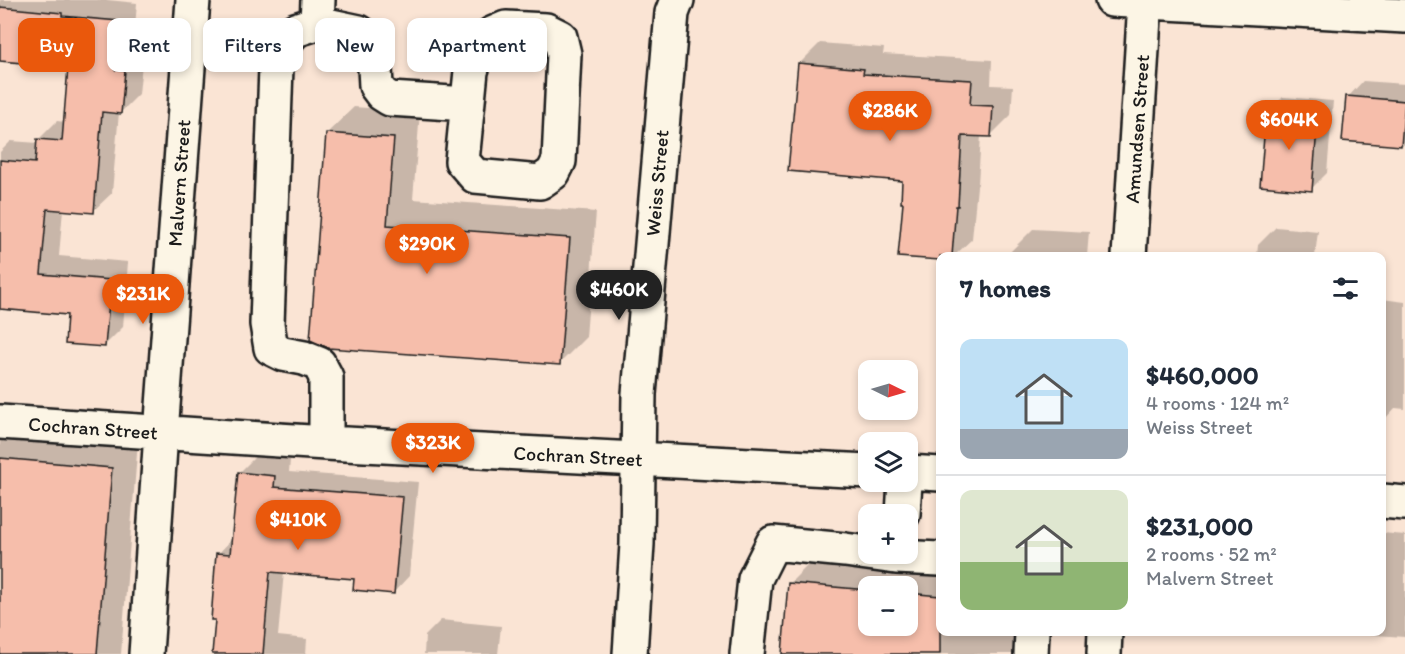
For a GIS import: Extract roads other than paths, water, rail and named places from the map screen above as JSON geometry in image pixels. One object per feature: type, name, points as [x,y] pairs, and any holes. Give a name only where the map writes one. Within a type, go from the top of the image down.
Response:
[{"type":"street","name":"Malvern Street","points":[[146,654],[193,0]]},
{"type":"street","name":"Weiss Street","points":[[630,654],[637,544],[639,394],[672,13],[677,0]]},
{"type":"street","points":[[1112,0],[1405,16]]},
{"type":"street","name":"Amundsen Street","points":[[1129,252],[1145,2]]},
{"type":"street","points":[[326,443],[326,377],[319,364],[283,354],[272,348],[267,324],[276,67],[282,45],[295,30],[318,11],[368,39],[374,51],[376,86],[390,99],[467,104]]},
{"type":"street","points":[[507,14],[560,37],[564,54],[559,161],[553,173],[540,182],[475,176],[462,161],[471,71],[481,42],[492,34],[507,14]]},
{"type":"street","name":"Cochran Street","points":[[0,422],[326,443],[858,470]]},
{"type":"street","points":[[918,473],[936,474]]},
{"type":"street","points":[[1386,501],[1405,503]]},
{"type":"street","points":[[747,654],[755,579],[772,543],[858,551]]},
{"type":"street","points":[[918,557],[936,559]]},
{"type":"street","points":[[1031,654],[1032,636]]},
{"type":"street","points":[[1104,654],[1106,636]]}]
